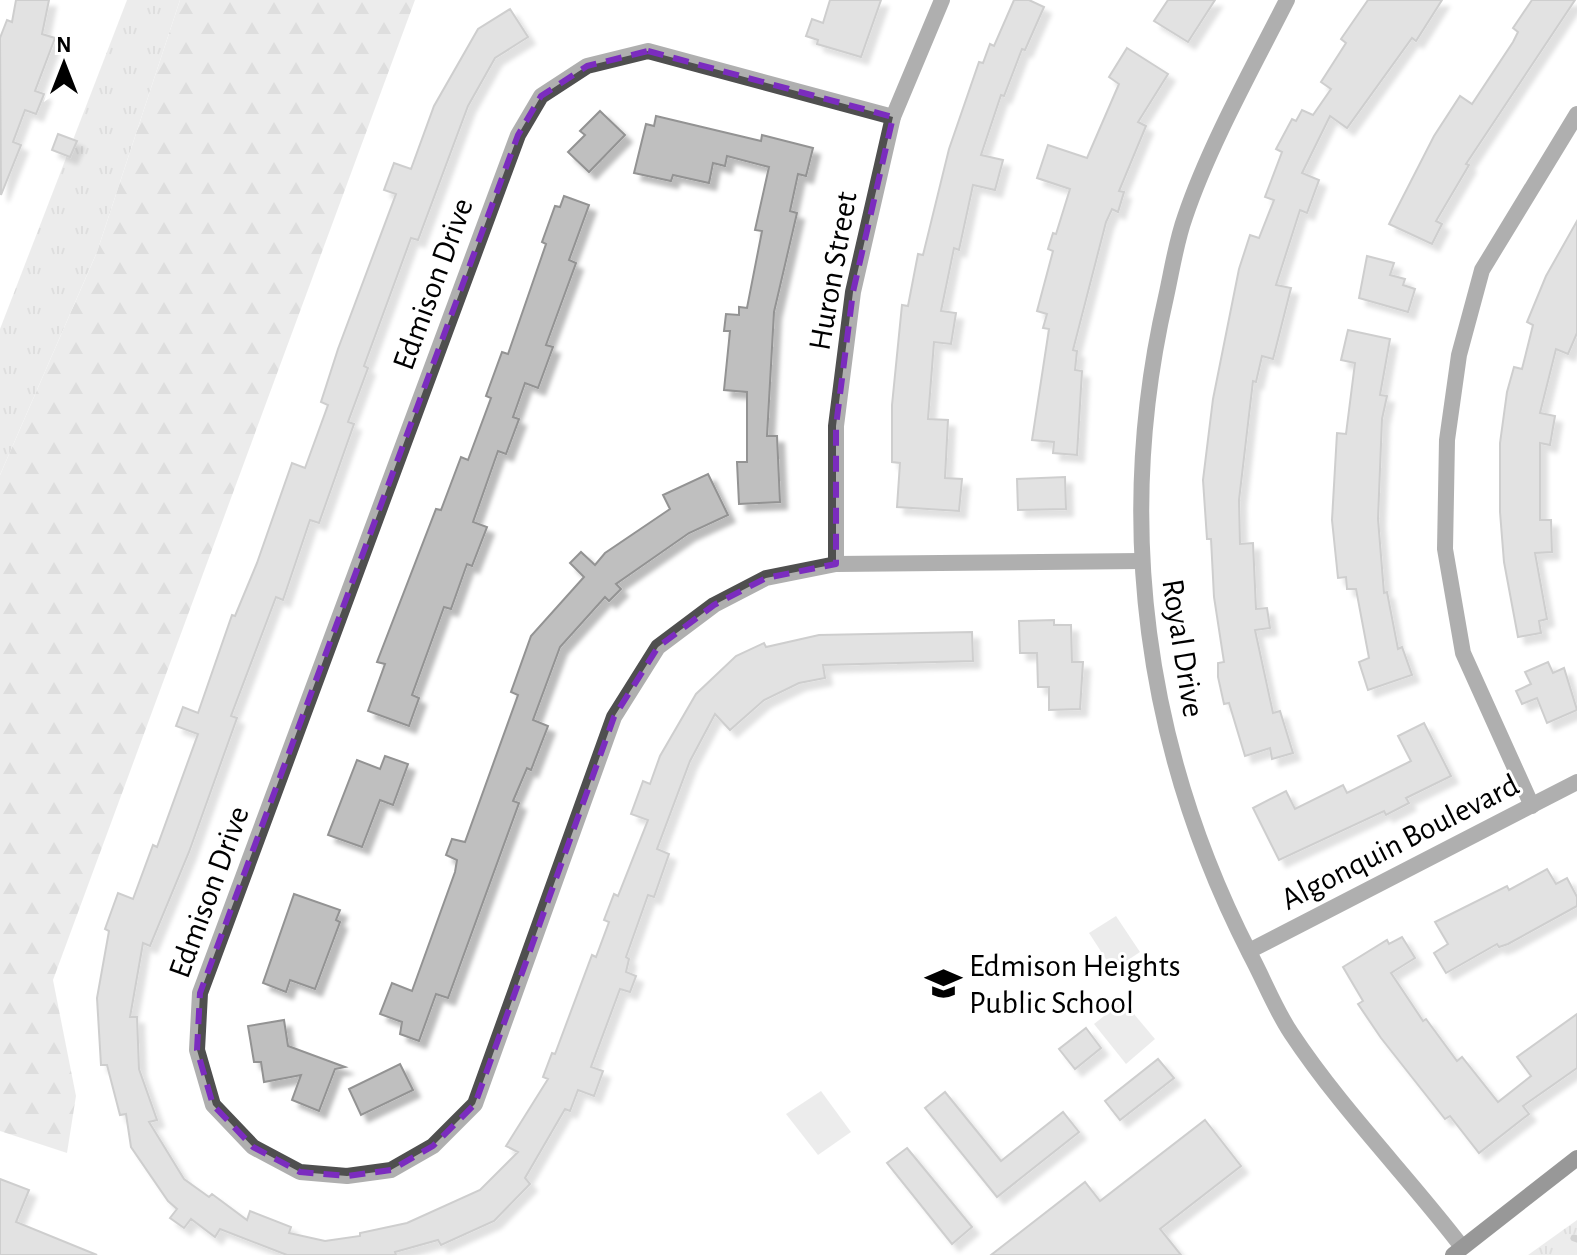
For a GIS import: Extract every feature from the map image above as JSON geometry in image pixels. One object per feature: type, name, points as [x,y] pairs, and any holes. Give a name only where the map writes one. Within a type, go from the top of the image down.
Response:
[{"type":"street","name":"Huron Street","points":[[836,564],[836,426],[853,292],[893,117],[942,0]]},
{"type":"street","name":"Royal Drive","points":[[1287,0],[1184,217],[1156,341],[1144,427],[1141,561],[1148,645],[1165,725],[1193,825],[1249,951],[1290,1032],[1457,1251]]},
{"type":"street","name":"Edmison Drive","points":[[893,117],[648,51],[587,66],[541,96],[518,135],[200,993],[197,1050],[213,1105],[253,1147],[300,1172],[347,1176],[391,1170],[433,1146],[475,1104],[614,717],[658,647],[714,605],[766,578],[836,564],[1141,561]]},
{"type":"street","points":[[1532,806],[1463,653],[1445,549],[1447,440],[1459,355],[1482,270],[1577,114]]},
{"type":"street","name":"Algonquin Boulevard","points":[[1249,951],[1577,782]]},
{"type":"street","points":[[1457,1251],[1577,1158]]},
{"type":"highlighted area","points":[[648,51],[893,117],[853,292],[836,426],[836,564],[766,578],[714,605],[658,647],[614,717],[475,1104],[433,1146],[391,1170],[347,1176],[300,1172],[253,1147],[213,1105],[197,1050],[200,993],[518,135],[541,96],[587,66]]},
{"type":"green space","points":[[127,0],[180,0],[97,252],[0,475],[0,329]]},
{"type":"green space","points":[[180,0],[415,0],[53,980],[76,1096],[67,1153],[0,1131],[0,475],[97,252]]},
{"type":"green space","points":[[1116,916],[1140,952],[1113,970],[1089,933]]},
{"type":"green space","points":[[1123,1001],[1155,1039],[1126,1064],[1094,1024]]},
{"type":"green space","points":[[821,1091],[851,1132],[818,1155],[786,1114]]},
{"type":"green space","points":[[1577,1220],[1577,1255],[1528,1255]]},
{"type":"building","points":[[16,0],[49,0],[42,34],[55,38],[35,91],[44,94],[36,114],[25,110],[13,142],[21,145],[1,195],[0,38],[7,20],[12,22]]},
{"type":"building","points":[[830,0],[881,0],[861,57],[817,44],[818,40],[806,36],[812,19],[823,23]]},
{"type":"building","points":[[1014,0],[1029,0],[1044,7],[1025,50],[1022,49],[1004,96],[1001,95],[981,155],[1003,160],[995,190],[973,185],[959,250],[954,248],[941,311],[956,313],[951,344],[934,342],[928,419],[948,420],[945,478],[962,479],[959,511],[897,507],[900,463],[892,462],[892,405],[902,305],[908,306],[918,254],[923,255],[949,149],[979,62],[983,63],[990,44],[994,46]]},
{"type":"building","points":[[1168,0],[1215,0],[1188,42],[1154,21]]},
{"type":"building","points":[[1368,0],[1442,0],[1416,41],[1412,38],[1347,128],[1330,116],[1302,173],[1319,180],[1307,213],[1300,210],[1276,285],[1291,288],[1273,359],[1262,356],[1256,382],[1253,381],[1239,500],[1240,544],[1253,543],[1256,609],[1267,608],[1270,628],[1255,630],[1273,713],[1280,711],[1293,753],[1272,759],[1270,748],[1245,756],[1229,703],[1224,704],[1218,677],[1218,663],[1224,662],[1214,597],[1211,539],[1207,539],[1203,480],[1213,399],[1239,269],[1250,235],[1259,238],[1274,200],[1265,197],[1282,152],[1276,149],[1292,119],[1296,121],[1302,110],[1313,115],[1331,89],[1321,82],[1346,43],[1341,39]]},
{"type":"building","points":[[1532,0],[1575,0],[1466,164],[1469,165],[1436,221],[1442,224],[1432,244],[1389,224],[1434,136],[1460,96],[1472,104],[1513,42],[1518,32],[1513,28]]},
{"type":"building","points":[[510,9],[528,37],[495,58],[468,106],[418,240],[411,238],[364,366],[368,368],[348,422],[354,424],[319,523],[310,520],[283,600],[276,597],[231,716],[237,718],[189,852],[150,946],[143,943],[130,1017],[137,1017],[139,1069],[157,1120],[149,1122],[184,1179],[209,1197],[212,1194],[247,1220],[250,1211],[291,1227],[289,1233],[325,1241],[360,1236],[360,1233],[407,1223],[480,1190],[518,1152],[506,1146],[548,1079],[543,1077],[552,1053],[555,1054],[592,955],[596,957],[609,922],[604,920],[614,894],[618,896],[648,820],[631,814],[643,781],[650,784],[660,756],[696,694],[736,656],[764,643],[766,647],[819,635],[972,632],[973,661],[823,665],[825,678],[799,683],[764,700],[730,730],[715,714],[690,761],[657,849],[669,854],[654,897],[648,895],[626,957],[629,959],[626,972],[636,976],[630,992],[620,989],[591,1067],[603,1071],[594,1096],[578,1090],[570,1111],[565,1109],[525,1178],[530,1184],[494,1221],[441,1245],[438,1240],[395,1252],[396,1255],[287,1255],[220,1229],[215,1237],[191,1219],[184,1228],[170,1218],[177,1209],[168,1201],[131,1147],[126,1114],[120,1115],[107,1065],[101,1065],[97,998],[109,931],[105,929],[118,893],[133,899],[153,845],[157,847],[198,734],[176,726],[183,707],[198,713],[232,615],[235,616],[257,563],[292,463],[305,468],[328,405],[321,402],[338,349],[396,194],[384,190],[394,163],[411,169],[434,106],[478,29]]},
{"type":"building","points":[[1127,48],[1168,74],[1138,122],[1146,126],[1119,191],[1124,192],[1118,212],[1112,209],[1106,222],[1073,350],[1077,351],[1075,370],[1082,371],[1077,455],[1053,453],[1054,442],[1032,440],[1049,329],[1043,328],[1047,314],[1037,311],[1053,251],[1048,249],[1070,189],[1037,178],[1048,145],[1087,158],[1119,84],[1109,77]]},
{"type":"building","points":[[600,111],[625,135],[589,172],[568,152],[585,135],[580,131]]},
{"type":"building","points":[[656,116],[761,141],[762,135],[813,148],[806,176],[798,174],[790,211],[797,213],[774,312],[767,436],[777,436],[780,502],[739,504],[737,462],[747,462],[747,392],[724,390],[730,331],[724,331],[726,314],[739,315],[739,307],[747,308],[762,231],[755,230],[769,167],[727,156],[725,166],[713,163],[709,183],[673,175],[671,181],[634,173],[646,124],[654,126]]},
{"type":"building","points":[[58,134],[77,141],[70,157],[52,150]]},
{"type":"building","points":[[564,196],[589,205],[569,260],[576,263],[546,345],[553,347],[538,388],[525,383],[513,417],[519,419],[506,454],[498,451],[473,522],[487,527],[472,566],[467,564],[451,609],[444,607],[412,695],[419,698],[409,726],[368,711],[385,664],[377,662],[436,509],[441,510],[461,457],[468,460],[491,398],[486,396],[502,352],[508,354],[546,244],[542,242],[555,206],[560,207]]},
{"type":"building","points":[[1577,221],[1577,333],[1568,354],[1556,349],[1540,413],[1555,416],[1550,445],[1540,443],[1540,520],[1551,520],[1552,552],[1535,553],[1547,619],[1539,621],[1541,633],[1518,637],[1504,562],[1500,512],[1500,443],[1507,392],[1514,367],[1522,369],[1533,325],[1527,322],[1546,276]]},
{"type":"building","points":[[1367,256],[1394,263],[1390,275],[1405,279],[1403,285],[1415,289],[1408,312],[1359,298]]},
{"type":"building","points":[[1348,330],[1390,339],[1380,395],[1387,396],[1382,419],[1378,519],[1384,593],[1387,592],[1398,649],[1402,647],[1412,675],[1368,690],[1359,662],[1369,658],[1356,589],[1347,589],[1346,577],[1338,578],[1332,520],[1337,433],[1346,434],[1355,363],[1341,360]]},
{"type":"building","points":[[708,474],[728,515],[689,533],[616,584],[621,589],[609,601],[605,597],[560,647],[533,720],[548,726],[531,770],[527,768],[513,801],[519,803],[448,998],[436,994],[419,1041],[400,1034],[402,1022],[380,1014],[392,983],[412,991],[455,872],[457,860],[446,855],[452,839],[465,842],[518,695],[511,692],[531,636],[584,577],[570,563],[581,552],[595,565],[605,553],[670,509],[663,495]]},
{"type":"building","points":[[1065,477],[1066,509],[1018,510],[1017,479]]},
{"type":"building","points":[[1054,620],[1054,625],[1071,625],[1072,662],[1083,662],[1080,709],[1049,710],[1049,687],[1038,687],[1037,653],[1020,653],[1019,621]]},
{"type":"building","points":[[1548,662],[1553,673],[1564,668],[1577,710],[1547,723],[1537,698],[1522,704],[1516,691],[1531,684],[1525,672]]},
{"type":"building","points":[[1424,723],[1451,776],[1406,798],[1409,803],[1386,815],[1384,811],[1279,860],[1253,808],[1286,791],[1295,809],[1343,785],[1347,793],[1411,761],[1398,736]]},
{"type":"building","points":[[385,756],[408,764],[393,805],[380,800],[362,847],[328,835],[357,760],[380,769]]},
{"type":"building","points":[[1547,869],[1556,884],[1567,878],[1577,897],[1577,906],[1508,944],[1499,947],[1497,944],[1446,973],[1434,953],[1448,944],[1435,922],[1507,886],[1509,890]]},
{"type":"building","points":[[294,894],[340,910],[336,920],[340,922],[315,989],[290,980],[286,992],[263,983]]},
{"type":"building","points":[[1402,937],[1415,958],[1391,973],[1423,1021],[1426,1019],[1457,1061],[1462,1057],[1498,1102],[1531,1076],[1517,1057],[1577,1014],[1577,1068],[1523,1106],[1529,1114],[1479,1153],[1450,1116],[1445,1119],[1381,1038],[1358,1004],[1363,1001],[1343,967],[1387,940],[1389,944]]},
{"type":"building","points":[[284,1020],[288,1046],[345,1067],[335,1069],[319,1111],[292,1100],[301,1075],[264,1082],[261,1062],[254,1062],[248,1026]]},
{"type":"building","points":[[1086,1028],[1101,1048],[1075,1069],[1059,1049]]},
{"type":"building","points":[[1158,1059],[1174,1078],[1120,1120],[1105,1101]]},
{"type":"building","points":[[400,1064],[413,1090],[361,1115],[349,1089]]},
{"type":"building","points":[[945,1092],[1001,1161],[1063,1112],[1079,1132],[997,1197],[925,1108]]},
{"type":"building","points":[[1205,1120],[1241,1166],[1160,1229],[1181,1255],[991,1255],[1085,1182],[1100,1201]]},
{"type":"building","points":[[907,1148],[972,1227],[952,1244],[887,1163]]},
{"type":"building","points":[[0,1179],[29,1190],[16,1222],[97,1255],[0,1255]]},
{"type":"place","name":"Edmison Heights Public School","points":[[943,984]]}]
